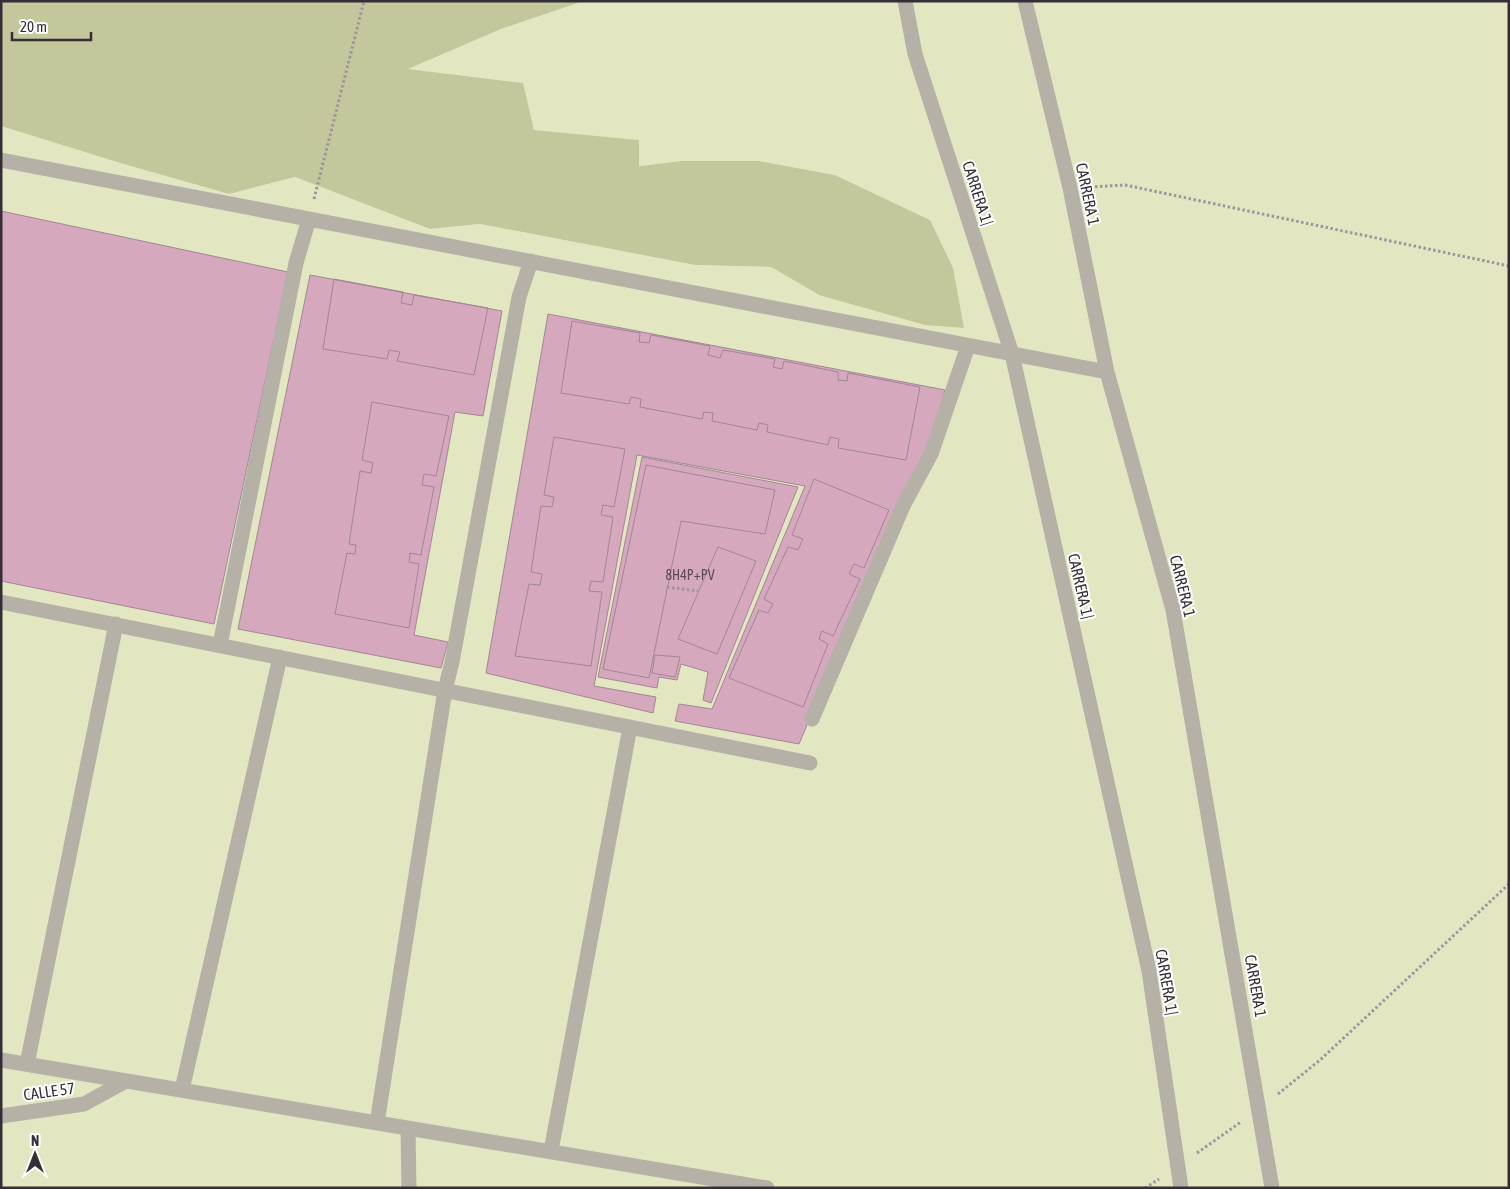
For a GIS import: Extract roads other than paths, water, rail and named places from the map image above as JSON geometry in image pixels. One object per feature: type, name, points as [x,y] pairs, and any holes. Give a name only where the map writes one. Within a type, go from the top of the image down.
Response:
[{"type":"street","name":"CARRERA 1|","points":[[905,1],[915,54],[1012,354],[1149,971],[1181,1188]]},
{"type":"street","name":"CARRERA 1","points":[[1025,1],[1070,188],[1107,372],[1173,610],[1272,1188]]},
{"type":"street","points":[[1,160],[1107,372]]},
{"type":"street","points":[[220,645],[296,263],[309,219]]},
{"type":"street","points":[[377,1123],[445,690],[519,297],[531,262]]},
{"type":"street","points":[[812,719],[903,506],[931,454],[968,346]]},
{"type":"street","points":[[1,602],[810,763]]},
{"type":"street","points":[[28,1064],[116,624]]},
{"type":"street","points":[[182,1090],[280,657]]},
{"type":"street","points":[[550,1152],[630,727]]},
{"type":"street","points":[[1,1060],[767,1188]]},
{"type":"street","name":"CALLE 57","points":[[1,1116],[84,1104],[126,1080]]},
{"type":"street","points":[[408,1128],[409,1188]]}]
